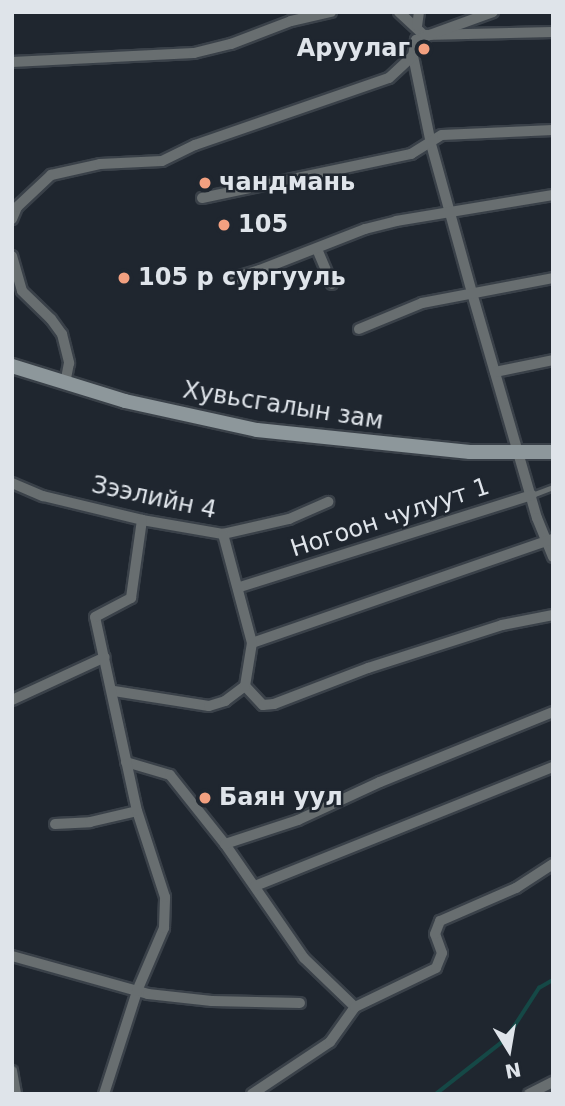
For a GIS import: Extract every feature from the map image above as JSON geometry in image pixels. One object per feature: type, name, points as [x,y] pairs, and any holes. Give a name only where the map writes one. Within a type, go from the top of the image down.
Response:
[{"type":"main road","name":"Хувьсгалын зам","points":[[12,366],[65,384],[257,430],[386,445],[519,453],[553,452]]},
{"type":"street","points":[[12,62],[194,53],[231,44],[291,21],[331,12]]},
{"type":"street","points":[[399,12],[417,26],[424,36]]},
{"type":"street","points":[[417,26],[419,12]]},
{"type":"street","points":[[493,12],[416,40],[413,55],[431,144],[472,293],[553,557]]},
{"type":"street","points":[[424,36],[553,32]]},
{"type":"street","points":[[12,219],[17,207],[51,175],[100,164],[162,161],[195,145],[389,78],[413,55]]},
{"type":"street","points":[[202,198],[411,154],[442,135],[553,130]]},
{"type":"street","points":[[229,279],[317,249],[365,229],[553,195]]},
{"type":"street","points":[[317,249],[332,284]]},
{"type":"street","points":[[12,256],[22,291],[51,319],[65,341],[69,363],[65,384]]},
{"type":"street","points":[[359,329],[422,303],[553,278]]},
{"type":"street","points":[[495,372],[553,360]]},
{"type":"street","name":"Зээлийн 4","points":[[12,483],[43,495],[142,520],[223,534],[289,519],[328,502]]},
{"type":"street","name":"Ногоон чулуут 1","points":[[240,587],[532,495]]},
{"type":"street","points":[[104,1094],[137,991],[164,928],[165,897],[137,811],[114,691],[96,617],[131,598],[142,520]]},
{"type":"street","points":[[114,691],[209,706],[226,701],[245,686],[252,643],[240,587],[223,534]]},
{"type":"street","points":[[252,643],[550,541]]},
{"type":"street","points":[[245,686],[263,705],[274,704],[368,668],[477,633],[553,615]]},
{"type":"street","points":[[12,700],[105,657]]},
{"type":"street","points":[[225,844],[298,820],[392,777],[553,712]]},
{"type":"street","points":[[127,762],[170,775],[225,844],[304,958],[355,1007]]},
{"type":"street","points":[[255,886],[553,767]]},
{"type":"street","points":[[55,824],[90,822],[137,811]]},
{"type":"street","points":[[252,1094],[330,1042],[355,1007],[436,968],[442,953],[435,934],[440,921],[516,888],[553,864]]},
{"type":"street","points":[[12,957],[137,991],[212,1001],[300,1003]]},
{"type":"street","points":[[12,1071],[16,1094]]},
{"type":"street","points":[[528,1094],[553,1082]]},
{"type":"lane","name":"Ногоон чулуут 1","points":[[532,495],[553,486]]},
{"type":"waterway","points":[[436,1094],[506,1039],[539,988],[553,980]]},
{"type":"place","name":"Аруулаг","points":[[424,49]]},
{"type":"place","name":"чандмань","points":[[205,183]]},
{"type":"place","name":"105","points":[[224,225]]},
{"type":"place","name":"105 р сургууль","points":[[124,278]]},
{"type":"place","name":"Баян уул","points":[[205,798]]}]
